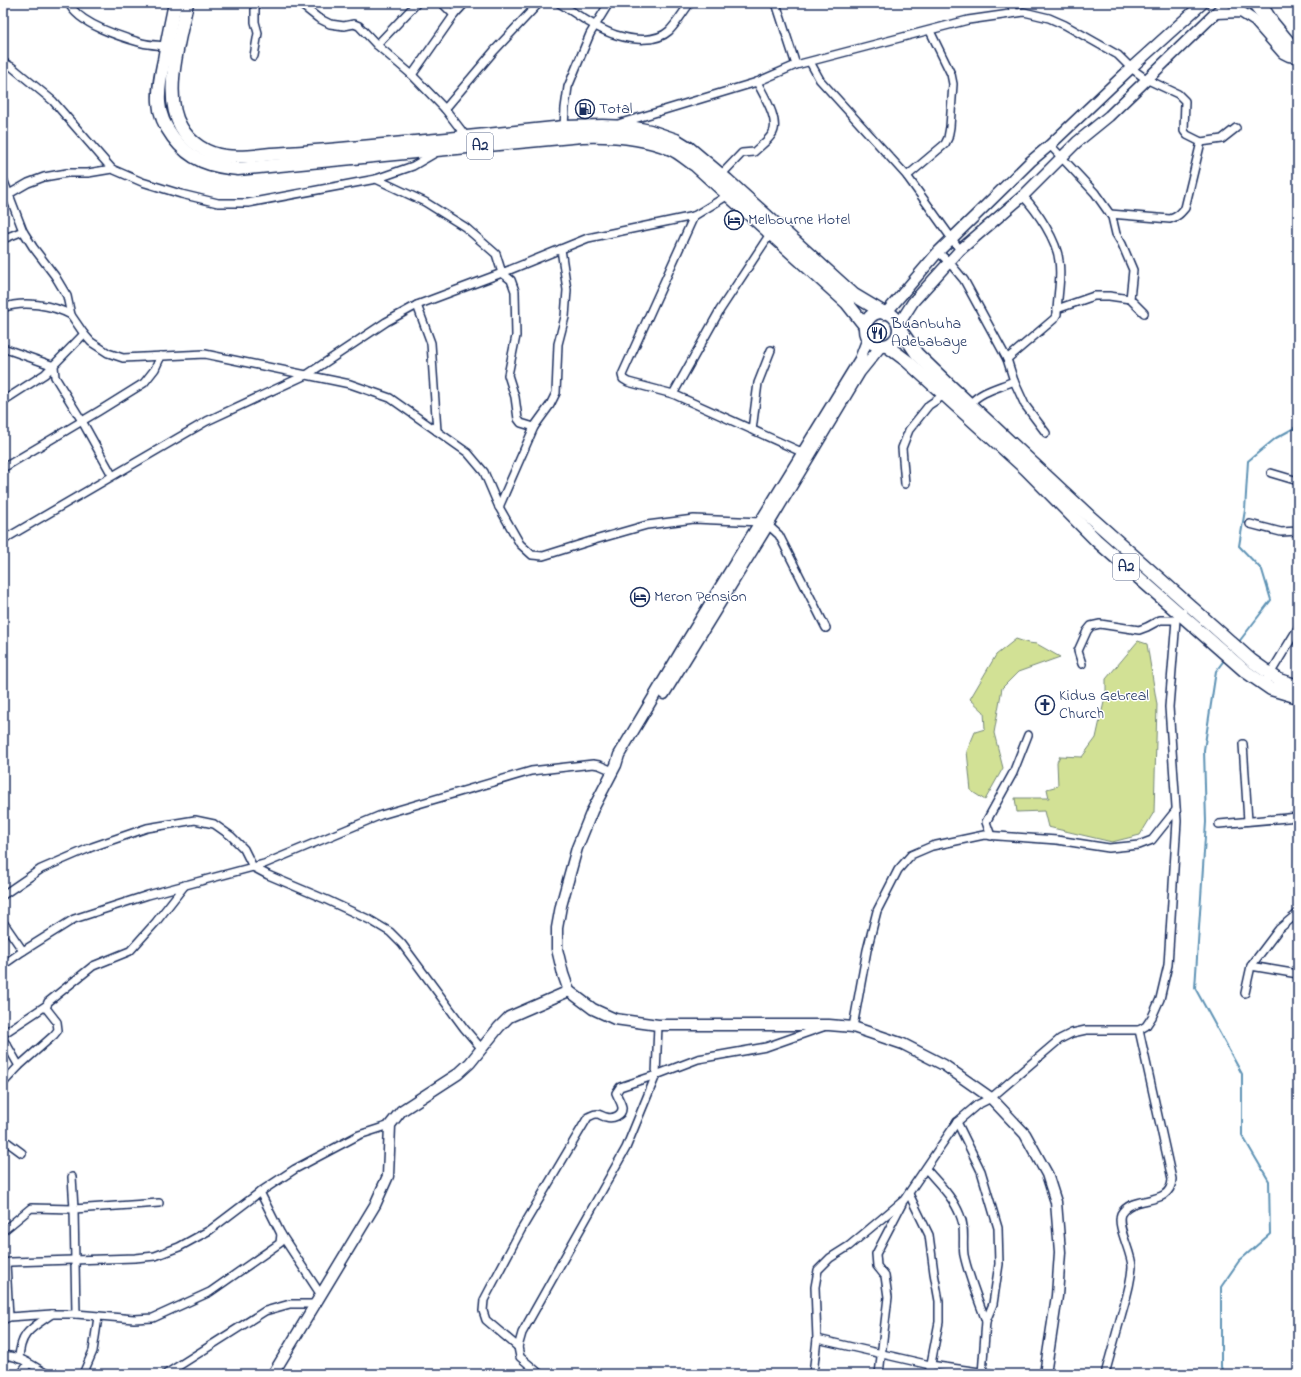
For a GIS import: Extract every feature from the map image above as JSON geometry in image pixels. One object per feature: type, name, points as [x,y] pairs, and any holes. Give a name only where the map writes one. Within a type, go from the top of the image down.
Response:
[{"type":"highway","name":"A2","points":[[175,3],[166,46],[168,70],[176,117],[187,136],[197,145],[205,156],[220,167],[238,169],[582,136],[630,127],[650,131],[676,140],[689,148],[721,175],[732,192],[770,234],[848,302],[867,332],[871,342],[884,346],[907,361],[944,395],[1029,465]]},
{"type":"highway","name":"A2","points":[[168,70],[187,3]]},
{"type":"highway","name":"A2","points":[[205,156],[240,157],[564,127],[608,131],[646,140],[673,150],[732,192],[854,295],[885,313],[892,315],[917,354],[970,404],[1029,465]]},
{"type":"highway","points":[[867,332],[871,317],[875,314],[885,313]]},
{"type":"highway","points":[[884,346],[896,340],[899,327]]},
{"type":"highway","points":[[1029,465],[1052,488]]},
{"type":"highway","name":"A2","points":[[1052,488],[1089,516],[1189,606],[1245,671],[1267,680],[1279,680],[1298,686]]},
{"type":"highway","name":"A2","points":[[1052,488],[1096,540],[1178,617],[1213,634],[1252,661],[1267,680],[1271,689],[1298,697]]},
{"type":"street","points":[[69,3],[81,17],[103,29],[143,43],[166,46]]},
{"type":"street","points":[[254,56],[258,32],[255,22],[255,3]]},
{"type":"street","points":[[299,3],[318,18],[330,24],[344,26],[354,24],[359,26],[377,45],[412,75],[445,109],[466,137],[475,146]]},
{"type":"street","points":[[377,45],[417,3]]},
{"type":"street","points":[[442,3],[454,15]]},
{"type":"street","points":[[412,75],[454,15],[465,3]]},
{"type":"street","points":[[445,109],[494,51],[539,3]]},
{"type":"street","points":[[559,3],[616,35],[637,39],[658,38],[669,31],[690,3]]},
{"type":"street","points":[[564,127],[568,86],[590,34],[609,3]]},
{"type":"street","points":[[776,3],[796,65]]},
{"type":"street","points":[[1011,3],[1014,13]]},
{"type":"street","points":[[885,313],[938,252],[1031,161],[1203,3]]},
{"type":"street","points":[[899,327],[914,302],[960,250],[1022,196],[1077,142],[1109,116],[1226,3]]},
{"type":"street","points":[[1251,3],[1269,27],[1297,57]]},
{"type":"street","points":[[1261,3],[1273,22],[1292,45],[1297,57]]},
{"type":"street","points":[[608,131],[757,82],[796,65],[968,20],[1024,12],[1032,13],[1065,25],[1118,55],[1131,68],[1146,79],[1178,94],[1185,101],[1184,131],[1187,135],[1201,142],[1222,138],[1236,128]]},
{"type":"street","points":[[1216,13],[1242,12],[1255,22],[1283,53],[1288,56],[1297,57]]},
{"type":"street","points":[[907,176],[945,144],[950,128],[953,84],[951,74],[930,31]]},
{"type":"street","points":[[3,62],[12,67],[53,101],[112,170],[142,182],[218,203],[256,202],[376,179],[413,166],[442,149]]},
{"type":"street","points":[[810,62],[820,80],[907,176],[960,250]]},
{"type":"street","points":[[721,175],[742,153],[754,152],[773,133],[776,124],[757,82]]},
{"type":"street","points":[[1110,214],[1170,219],[1179,215],[1184,208],[1201,142]]},
{"type":"street","points":[[1050,145],[1096,193],[1112,217],[1116,234],[1133,270],[1130,299]]},
{"type":"street","points":[[9,194],[28,183],[44,177],[67,173],[88,173],[112,170]]},
{"type":"street","points":[[3,179],[23,231],[33,247],[56,276],[66,296],[71,315],[91,342],[108,353],[123,358],[205,354],[308,374],[350,384],[390,398],[468,453],[484,472],[499,507],[520,544],[532,555],[543,556],[647,525],[694,519],[764,523],[779,535],[826,628]]},
{"type":"street","points":[[376,179],[425,202],[465,227],[496,254],[502,273],[511,280],[515,290],[516,336],[508,375],[509,381],[515,396],[518,419],[521,423],[534,427]]},
{"type":"street","points":[[3,530],[5,539],[112,475],[207,421],[308,374],[386,322],[417,304],[502,273],[588,238],[694,216],[732,192]]},
{"type":"street","points":[[1007,358],[1054,319],[1057,314],[1059,260],[1051,236],[1032,207],[1022,196]]},
{"type":"street","points":[[694,216],[622,375],[628,382],[673,394],[806,454]]},
{"type":"street","points":[[3,239],[23,231]]},
{"type":"street","points":[[673,394],[720,310],[770,234]]},
{"type":"street","points":[[499,507],[534,427],[550,405],[556,393],[558,344],[565,317],[567,290],[560,249]]},
{"type":"street","points":[[938,252],[949,262],[964,280],[1007,358],[1014,381],[1025,406],[1046,433]]},
{"type":"street","points":[[1057,309],[1094,296],[1109,296],[1130,299],[1144,313]]},
{"type":"street","points":[[3,308],[15,304],[49,306],[60,309],[71,315]]},
{"type":"street","points":[[417,304],[431,343],[437,432]]},
{"type":"street","points":[[867,332],[860,359],[806,454],[764,523],[684,646],[619,755],[615,768],[592,811],[577,848],[561,906],[557,928],[557,949],[569,991],[593,1009],[615,1019],[658,1025],[828,1025],[853,1027],[903,1044],[944,1065],[991,1098],[1024,1134],[1047,1174],[1056,1202],[1060,1252],[1057,1296],[1045,1374]]},
{"type":"street","points":[[3,401],[46,374],[84,334]]},
{"type":"street","points":[[806,454],[860,372],[884,346]]},
{"type":"street","points":[[3,348],[54,366]]},
{"type":"street","points":[[752,430],[758,383],[771,350]]},
{"type":"street","points":[[3,468],[144,383],[161,356]]},
{"type":"street","points":[[54,366],[55,377],[82,421],[112,475]]},
{"type":"street","points":[[970,404],[976,397],[984,392],[1014,381]]},
{"type":"street","points":[[905,484],[902,448],[909,430],[929,404],[944,395]]},
{"type":"street","points":[[1271,473],[1298,481]]},
{"type":"street","points":[[1250,524],[1281,532],[1298,531]]},
{"type":"street","points":[[1082,664],[1078,651],[1087,631],[1091,626],[1100,624],[1139,630],[1147,628],[1160,620],[1178,617],[1189,606]]},
{"type":"street","points":[[813,1374],[817,1339],[815,1287],[818,1270],[830,1258],[849,1246],[904,1200],[957,1122],[977,1105],[991,1098],[1060,1040],[1072,1033],[1086,1030],[1139,1030],[1146,1026],[1152,1017],[1160,999],[1168,965],[1177,821],[1169,708],[1178,617]]},
{"type":"street","points":[[1267,680],[1298,628]]},
{"type":"street","points":[[991,836],[986,822],[1013,774],[1028,734]]},
{"type":"street","points":[[1243,744],[1248,821]]},
{"type":"street","points":[[3,965],[74,919],[148,895],[264,864],[381,815],[531,771],[593,764],[615,768]]},
{"type":"street","points":[[853,1027],[867,950],[877,911],[898,870],[911,855],[932,846],[984,835],[1058,840],[1109,848],[1139,845],[1152,840],[1176,810]]},
{"type":"street","points":[[1219,824],[1298,817]]},
{"type":"street","points":[[3,895],[41,869],[92,847],[147,828],[195,820],[214,824],[231,836],[244,849],[253,866],[268,875],[356,913],[390,932],[402,944],[464,1028],[482,1049]]},
{"type":"street","points":[[3,1034],[47,1005],[93,966],[130,951],[156,922],[185,885]]},
{"type":"street","points":[[1245,993],[1251,966],[1279,928],[1298,913]]},
{"type":"street","points":[[3,922],[23,951]]},
{"type":"street","points":[[1251,966],[1298,974]]},
{"type":"street","points":[[273,1374],[375,1205],[388,1176],[390,1126],[401,1111],[458,1074],[470,1063],[509,1017],[569,991]]},
{"type":"street","points":[[3,1083],[58,1030],[57,1022],[46,1008],[47,1005]]},
{"type":"street","points":[[534,1373],[520,1357],[518,1347],[522,1333],[626,1148],[656,1075],[658,1025]]},
{"type":"street","points":[[518,1347],[486,1320],[483,1311],[484,1300],[521,1230],[588,1117],[597,1114],[606,1118],[616,1117],[622,1111],[622,1106],[616,1093],[620,1087],[698,1059],[766,1047],[828,1025]]},
{"type":"street","points":[[1105,1374],[1128,1291],[1132,1267],[1130,1253],[1124,1238],[1121,1215],[1125,1210],[1134,1204],[1168,1193],[1172,1184],[1139,1030]]},
{"type":"street","points":[[3,1040],[19,1066]]},
{"type":"street","points":[[957,1122],[981,1172],[998,1228],[999,1264],[993,1304],[986,1321],[983,1373]]},
{"type":"street","points":[[281,1234],[280,1243],[210,1292],[153,1318],[134,1319],[76,1314],[52,1314],[6,1318],[4,1263],[155,1256],[179,1247],[210,1230],[260,1192],[295,1169],[359,1135],[390,1126]]},
{"type":"street","points":[[3,1139],[22,1153]]},
{"type":"street","points":[[926,1169],[950,1196],[961,1216],[964,1233],[964,1253],[970,1277],[986,1321]]},
{"type":"street","points":[[72,1178],[76,1314]]},
{"type":"street","points":[[260,1192],[281,1234],[318,1299]]},
{"type":"street","points":[[909,1194],[929,1235],[939,1301],[938,1322],[929,1374]]},
{"type":"street","points":[[879,1374],[888,1297],[885,1276],[877,1266],[876,1254],[904,1200]]},
{"type":"street","points":[[3,1231],[31,1208],[74,1209],[159,1203]]},
{"type":"street","points":[[166,1374],[265,1310],[318,1299]]},
{"type":"street","points":[[19,1359],[19,1348],[22,1339],[32,1328],[52,1314]]},
{"type":"street","points":[[83,1374],[93,1350],[98,1317]]},
{"type":"street","points":[[817,1339],[930,1365],[994,1374]]},
{"type":"street","points":[[3,1356],[10,1356],[19,1359],[47,1374]]},
{"type":"street","points":[[21,1374],[28,1364]]},
{"type":"green space","points":[[1016,639],[1037,644],[1060,657],[1018,672],[1002,688],[994,733],[1003,768],[985,800],[971,791],[967,751],[975,732],[985,729],[984,712],[970,699],[996,655]]},
{"type":"green space","points":[[1138,641],[1147,644],[1157,705],[1154,812],[1140,835],[1112,842],[1048,827],[1044,811],[1017,812],[1015,798],[1049,798],[1047,789],[1058,786],[1057,762],[1060,756],[1082,757],[1096,738],[1106,693],[1106,679]]},
{"type":"waterway","points":[[1238,643],[1271,600],[1262,570],[1239,546],[1245,510],[1248,461],[1276,438],[1298,426]]},
{"type":"waterway","points":[[1224,1374],[1221,1367],[1221,1287],[1239,1261],[1270,1234],[1269,1181],[1242,1135],[1242,1074],[1195,988],[1206,822],[1204,750],[1216,671],[1225,659]]},
{"type":"place","name":"Total","points":[[585,109]]},
{"type":"place","name":"Melbourne Hotel","points":[[734,220]]},
{"type":"place","name":"Buanbuha Adebabaye","points":[[877,333]]},
{"type":"place","name":"Meron Pension","points":[[640,597]]},
{"type":"place","name":"Kidus Gebreal Church","points":[[1045,705]]}]
